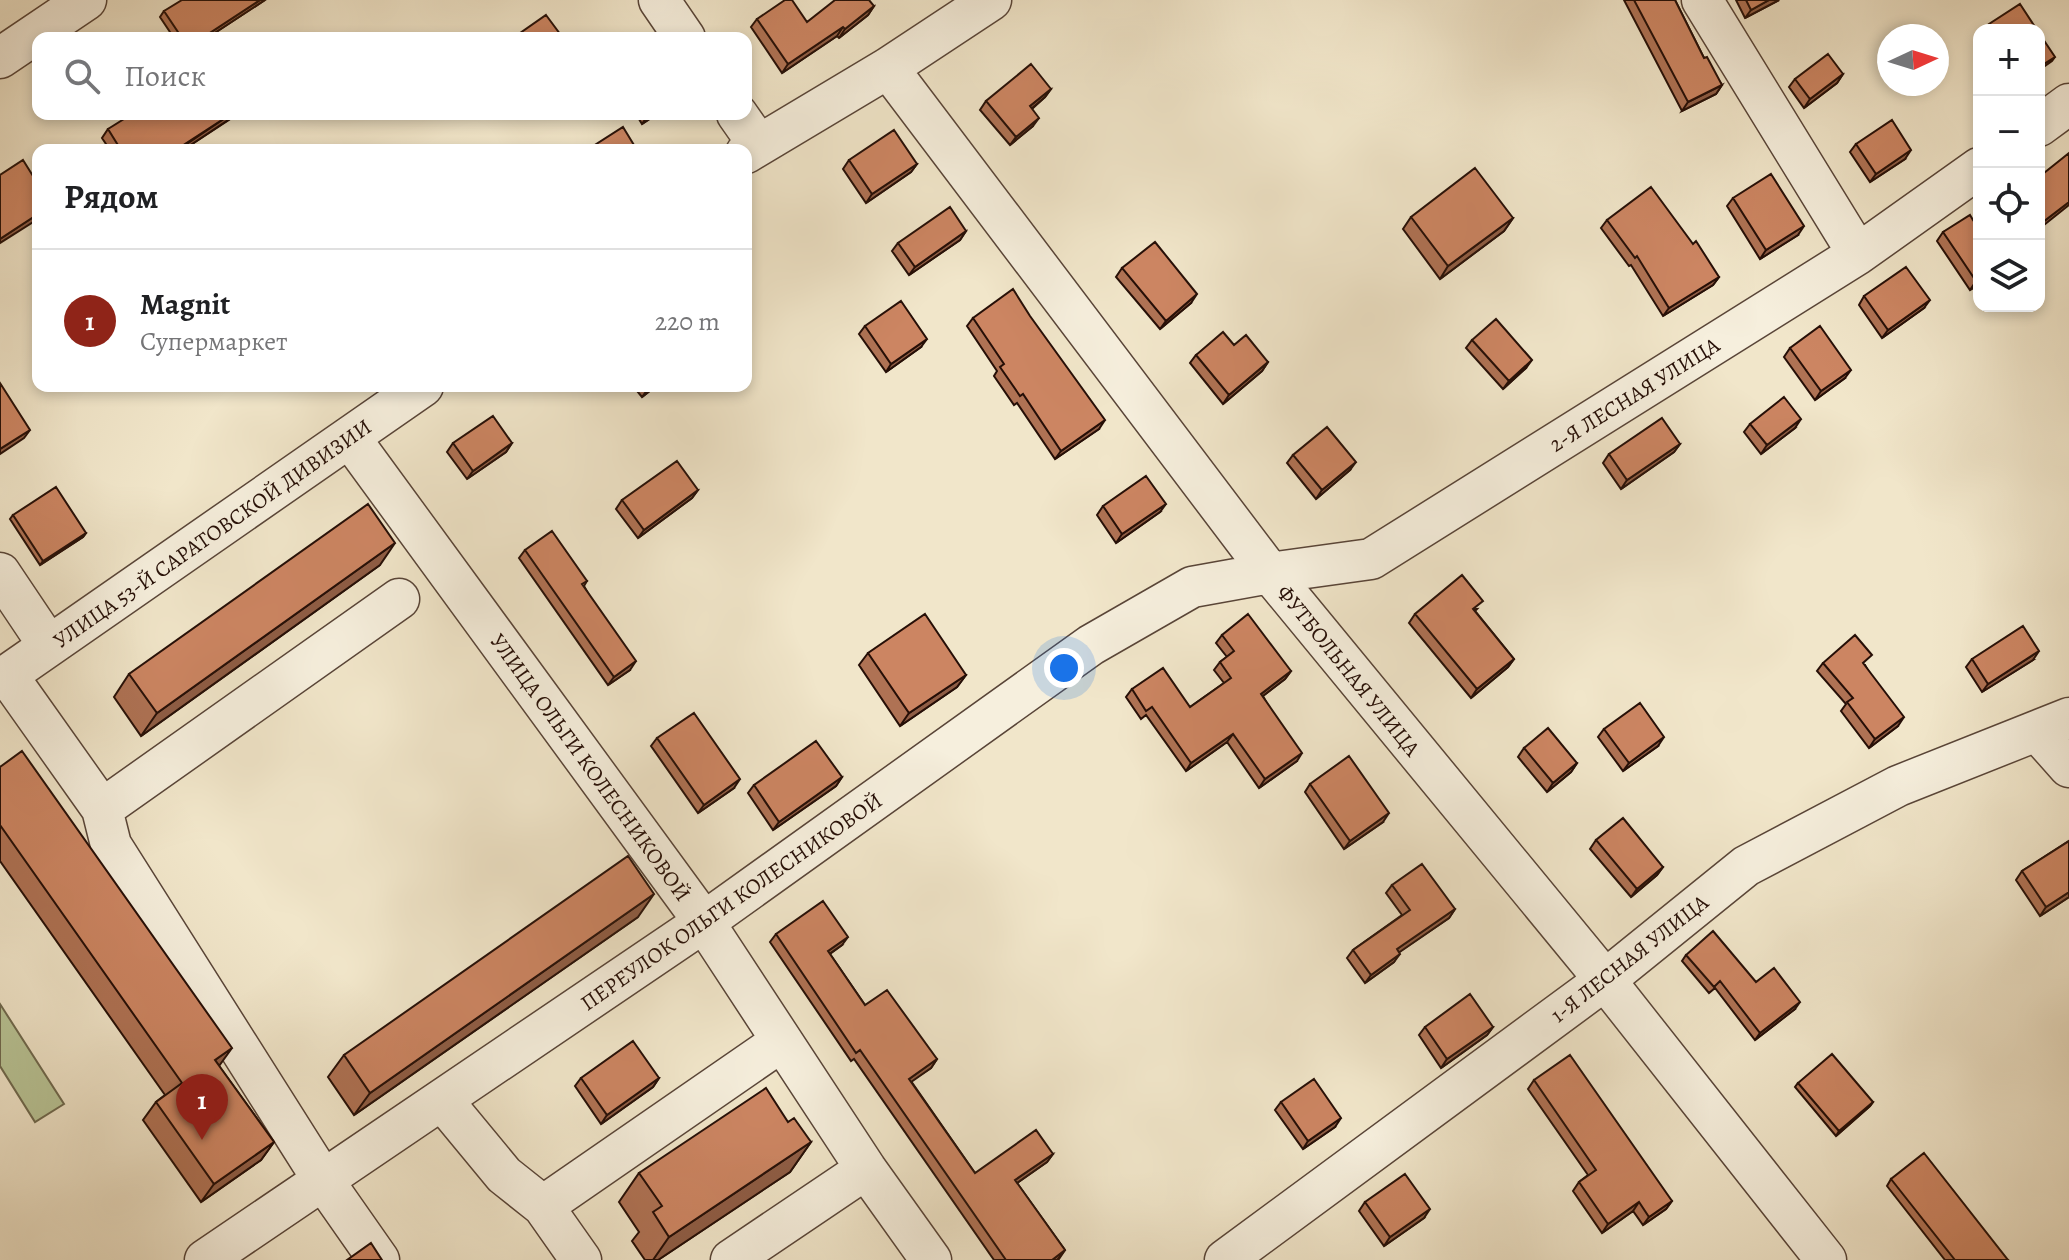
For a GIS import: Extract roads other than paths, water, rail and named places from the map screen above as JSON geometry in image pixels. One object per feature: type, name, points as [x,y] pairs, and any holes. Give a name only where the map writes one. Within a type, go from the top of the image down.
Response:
[{"type":"street","points":[[39,32],[86,0]]},
{"type":"street","points":[[659,0],[681,32]]},
{"type":"street","points":[[747,137],[888,68],[991,0]]},
{"type":"street","points":[[1702,0],[1858,254]]},
{"type":"street","points":[[0,58],[32,36]]},
{"type":"street","name":"ФУТБОЛЬНАЯ УЛИЦА","points":[[888,68],[1270,573],[1605,980],[1826,1260]]},
{"type":"street","points":[[2045,122],[2069,104]]},
{"type":"street","name":"2-Я ЛЕСНАЯ УЛИЦА","points":[[1270,573],[1371,559],[1858,254],[1973,172]]},
{"type":"street","name":"УЛИЦА 53-Й САРАТОВСКОЙ ДИВИЗИИ","points":[[4,678],[415,392]]},
{"type":"street","name":"УЛИЦА ОЛЬГИ КОЛЕСНИКОВОЙ","points":[[350,438],[704,922],[866,1169],[931,1260]]},
{"type":"street","points":[[0,573],[49,646]]},
{"type":"street","name":"ПЕРЕУЛОК ОЛЬГИ КОЛЕСНИКОВОЙ","points":[[205,1260],[704,922],[1091,645],[1192,587],[1270,573]]},
{"type":"street","points":[[102,809],[399,599]]},
{"type":"street","points":[[4,678],[102,809],[111,845],[323,1180],[379,1260]]},
{"type":"street","points":[[2054,725],[2069,767]]},
{"type":"street","name":"1-Я ЛЕСНАЯ УЛИЦА","points":[[1225,1260],[1605,980],[1746,866],[1898,786],[2054,725]]},
{"type":"street","points":[[543,1206],[782,1041]]},
{"type":"street","points":[[442,1100],[504,1175],[543,1206],[581,1260]]},
{"type":"street","points":[[731,1260],[866,1169]]},
{"type":"place","name":"Magnit","points":[[202,1140]]}]
